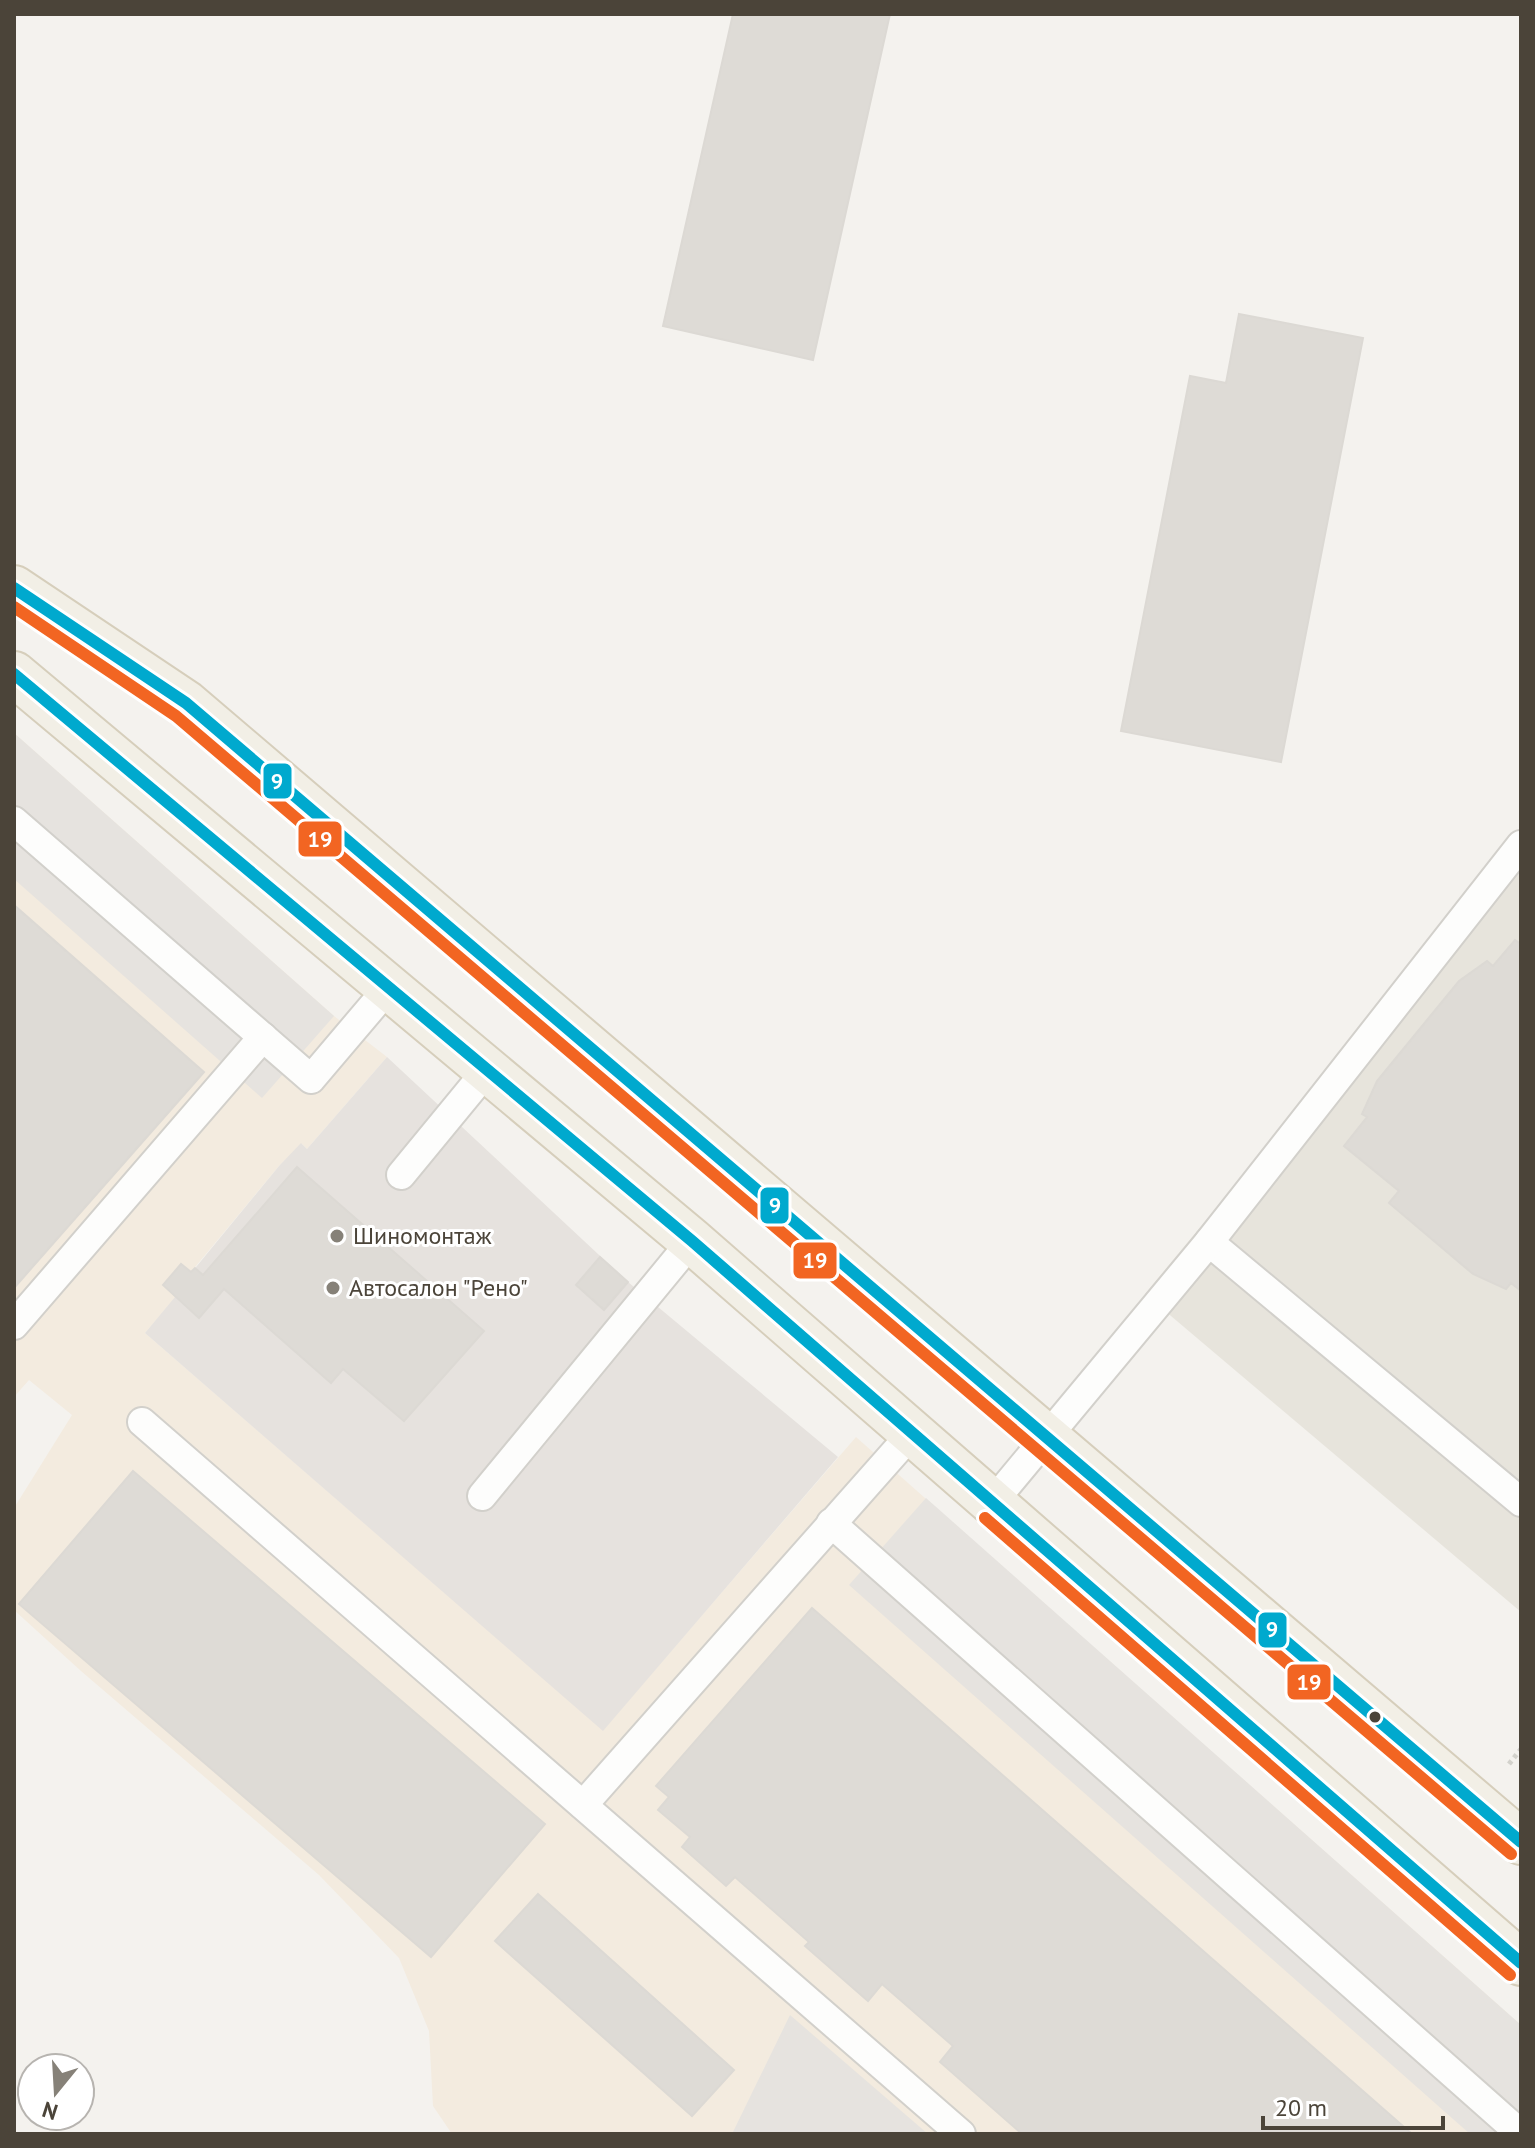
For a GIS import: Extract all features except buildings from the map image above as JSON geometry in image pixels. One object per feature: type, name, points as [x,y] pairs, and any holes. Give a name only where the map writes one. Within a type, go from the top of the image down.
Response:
[{"type":"main road","points":[[14,588],[186,703],[1521,1842]]},
{"type":"main road","points":[[14,674],[489,1068],[692,1241],[1521,1963]]},
{"type":"lane","points":[[14,821],[311,1079],[389,987]]},
{"type":"lane","points":[[992,1503],[1209,1242],[1521,845]]},
{"type":"lane","points":[[14,1325],[263,1037]]},
{"type":"lane","points":[[401,1175],[489,1068]]},
{"type":"lane","points":[[482,1496],[692,1241]]},
{"type":"lane","points":[[1209,1242],[1521,1502]]},
{"type":"lane","points":[[142,1422],[959,2133]]},
{"type":"lane","points":[[583,1805],[913,1432]]},
{"type":"lane","points":[[831,1523],[1521,2134]]},
{"type":"shaded area","points":[[14,733],[334,1016],[387,1057],[307,1149],[302,1144],[279,1166],[191,1272],[181,1264],[176,1297],[145,1333],[603,1730],[856,1437],[1521,2025],[1521,2134],[452,2134],[433,2106],[429,2031],[399,1958],[319,1875],[14,1610],[14,1508],[72,1415],[29,1380],[14,1397]]},
{"type":"shaded area","points":[[14,733],[334,1016],[262,1098],[14,879]]},
{"type":"shaded area","points":[[1521,839],[1521,1612],[1145,1294]]},
{"type":"shaded area","points":[[387,1057],[628,1282],[838,1457],[603,1731],[145,1333],[175,1297],[163,1285],[181,1264],[192,1272],[279,1166],[301,1143],[307,1149]]},
{"type":"shaded area","points":[[926,1498],[1521,2025],[1521,2134],[1470,2134],[849,1585]]},
{"type":"shaded area","points":[[790,2015],[928,2134],[732,2134]]},
{"type":"transit line","name":"9","points":[[14,588],[186,703],[1521,1842]]},
{"type":"transit line","name":"19","points":[[14,607],[176,716],[1511,1854]]},
{"type":"transit line","name":"9","points":[[14,674],[692,1241],[1521,1963]]},
{"type":"transit line","name":"19","points":[[985,1518],[1510,1975]]},
{"type":"place","name":"Шиномонтаж","points":[[337,1236]]},
{"type":"place","name":"Автосалон \"Рено\"","points":[[333,1288]]}]
